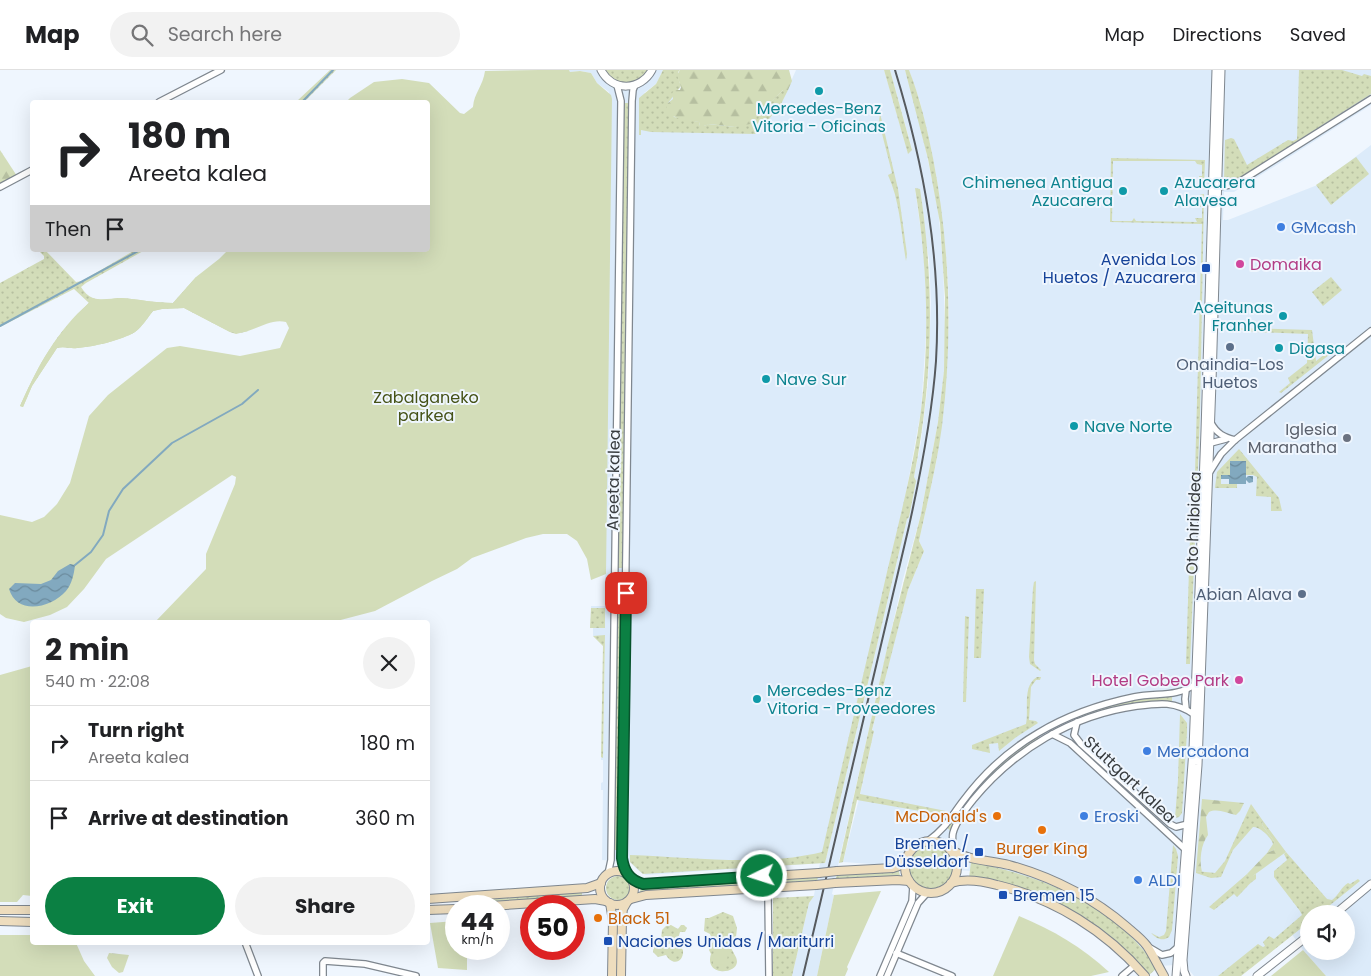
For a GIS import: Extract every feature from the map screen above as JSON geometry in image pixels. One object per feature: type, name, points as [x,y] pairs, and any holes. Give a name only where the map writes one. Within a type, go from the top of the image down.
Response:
[{"type":"main road","points":[[911,884],[905,871],[906,860],[911,849],[922,842],[928,841],[943,843],[954,853],[964,857],[1027,871],[1062,884],[1119,920],[1146,945],[1164,976]]},
{"type":"main road","points":[[951,883],[956,874],[954,853]]},
{"type":"main road","points":[[430,899],[587,888],[601,883],[608,874],[618,871],[643,884],[893,868],[900,866],[906,860]]},
{"type":"main road","points":[[621,976],[622,913],[634,889],[629,877]]},
{"type":"main road","points":[[510,904],[595,898],[619,905],[646,895],[897,880],[911,884],[927,893],[940,891],[951,883],[964,880],[991,884],[1030,895],[1055,905],[1096,930],[1145,976]]},
{"type":"main road","points":[[601,883],[601,893],[608,902],[613,921],[612,976]]},
{"type":"main road","points":[[430,910],[445,909]]},
{"type":"main road","points":[[0,910],[30,910]]},
{"type":"main road","points":[[0,921],[30,922]]},
{"type":"street","points":[[163,100],[221,70]]},
{"type":"street","points":[[601,71],[606,78],[617,85],[626,87],[646,79],[652,70]]},
{"type":"street","name":"Oto hiribidea","points":[[1176,976],[1188,824],[1207,444],[1216,70]]},
{"type":"street","name":"Oto hiribidea","points":[[1186,976],[1183,960],[1198,765],[1209,474],[1207,444],[1211,423],[1221,70]]},
{"type":"street","name":"Areeta kalea","points":[[608,874],[611,860],[621,101],[617,85]]},
{"type":"street","name":"Areeta kalea","points":[[629,877],[623,862],[622,852],[632,102],[635,85]]},
{"type":"street","points":[[1218,187],[1236,184],[1371,99]]},
{"type":"street","points":[[0,187],[30,171]]},
{"type":"street","points":[[1209,474],[1222,454],[1235,440],[1371,331]]},
{"type":"street","points":[[1211,423],[1219,433],[1235,440]]},
{"type":"street","points":[[1207,444],[1228,438]]},
{"type":"street","points":[[1219,440],[1222,454]]},
{"type":"street","points":[[928,841],[940,832],[962,801],[994,766],[1037,733],[1079,712],[1107,703],[1136,696],[1173,694],[1186,690],[1196,684]]},
{"type":"street","points":[[1186,690],[1186,709]]},
{"type":"street","points":[[954,853],[953,839],[955,828],[966,808],[1010,762],[1041,740],[1077,722],[1112,711],[1148,705],[1170,704],[1186,709],[1194,716]]},
{"type":"street","name":"Stuttgart kalea","points":[[1077,722],[1074,735],[1081,744],[1170,824],[1176,826],[1188,824]]},
{"type":"street","name":"Stuttgart kalea","points":[[1052,734],[1070,743],[1186,850]]},
{"type":"street","points":[[880,976],[912,901],[911,884]]},
{"type":"street","points":[[1345,905],[1371,884]]},
{"type":"street","points":[[766,887],[769,901],[769,976]]},
{"type":"street","points":[[887,976],[918,903],[927,893]]},
{"type":"street","points":[[1257,976],[1300,942]]},
{"type":"street","points":[[246,945],[258,976]]},
{"type":"street","points":[[1146,945],[1162,955],[1171,953],[1178,947]]},
{"type":"street","points":[[896,953],[947,975]]},
{"type":"street","points":[[323,976],[323,963],[325,961],[365,964],[416,976]]},
{"type":"street","points":[[1122,976],[1135,965]]},
{"type":"shaded area","points":[[569,70],[663,70],[656,84],[644,93],[781,104],[796,70],[884,70],[908,153],[912,149],[890,70],[905,70],[920,122],[938,209],[943,263],[944,371],[938,422],[921,514],[903,579],[841,852],[817,976],[792,976],[809,903],[814,895],[820,863],[646,875],[630,862],[602,860],[603,790],[601,790],[601,783],[603,782],[603,760],[601,760],[601,757],[603,757],[605,636],[593,636],[593,628],[605,628],[605,608],[591,608],[591,606],[605,606],[609,92],[597,83],[591,73],[581,71],[570,72]],"holes":[[[915,188],[929,259],[931,302],[928,383],[909,517],[825,863],[821,863],[904,504],[921,411],[927,319],[924,254]]]},
{"type":"shaded area","points":[[909,70],[1371,70],[1371,105],[1234,192],[1224,192],[1223,220],[1228,220],[1320,184],[1371,145],[1371,976],[1326,976],[1312,960],[1355,960],[1355,905],[1300,905],[1300,946],[1289,930],[1233,976],[1194,976],[1187,964],[1148,967],[1001,873],[843,862],[860,795],[874,731],[872,731],[885,677],[908,590],[924,551],[919,541],[936,463],[944,404],[949,319],[948,281],[937,180],[920,102]]},
{"type":"green space","points":[[330,70],[336,70],[306,100],[298,100]]},
{"type":"green space","name":"Zabalganeko parkea","points":[[569,70],[570,72],[591,73],[597,83],[611,95],[612,99],[606,574],[591,580],[587,559],[577,541],[567,534],[543,534],[526,538],[472,558],[457,569],[375,611],[341,620],[157,620],[206,569],[206,554],[235,484],[236,477],[232,475],[106,559],[84,589],[67,607],[50,615],[24,622],[6,618],[0,614],[0,515],[32,522],[44,517],[57,504],[70,483],[89,416],[108,395],[167,348],[180,346],[240,356],[280,348],[289,328],[286,322],[279,321],[237,333],[230,332],[184,308],[153,311],[138,330],[123,338],[91,346],[57,348],[32,386],[23,407],[20,406],[49,350],[63,331],[93,298],[121,298],[173,303],[196,277],[226,252],[430,252],[430,100],[348,100],[374,82],[402,79],[429,83],[460,113],[464,114],[473,107],[485,71]]},
{"type":"green space","points":[[604,70],[649,70],[639,80],[627,83],[615,80]]},
{"type":"green space","points":[[663,70],[680,70],[678,72],[681,86],[668,103],[674,117],[699,122],[700,126],[708,124],[735,127],[760,113],[783,90],[788,90],[781,104],[757,134],[651,132],[641,130],[641,135],[639,135],[639,98],[656,84]]},
{"type":"green space","points":[[680,70],[789,70],[792,81],[788,90],[783,90],[750,124],[735,127],[709,124],[700,126],[699,122],[676,117],[666,109],[668,103],[673,99],[672,93],[675,90],[680,90],[681,87],[677,75]]},
{"type":"green space","points":[[884,70],[890,70],[912,150],[908,154]]},
{"type":"green space","points":[[905,70],[909,70],[920,102],[939,191],[948,291],[948,359],[940,441],[919,541],[924,551],[908,590],[872,730],[874,731],[860,794],[946,811],[943,815],[857,800],[843,862],[839,863],[888,644],[921,514],[938,422],[944,371],[945,297],[940,223],[928,159]]},
{"type":"green space","points":[[1299,70],[1342,70],[1362,76],[1364,74],[1371,76],[1371,94],[1238,179],[1224,180],[1225,140],[1234,139],[1247,165],[1288,140],[1293,141],[1297,139]]},
{"type":"green space","points":[[624,103],[629,103],[623,568],[618,568]]},
{"type":"green space","points":[[880,113],[898,189],[907,254],[906,261],[898,206],[888,175],[892,173],[879,122]]},
{"type":"green space","points":[[0,150],[17,176],[0,184]]},
{"type":"green space","points":[[1356,157],[1369,174],[1331,205],[1316,185]]},
{"type":"green space","points":[[1111,158],[1205,160],[1204,189],[1199,186],[1199,176],[1202,176],[1202,165],[1197,164],[1195,161],[1113,161],[1112,221],[1132,221],[1134,218],[1136,221],[1197,222],[1195,218],[1202,218],[1202,207],[1198,207],[1199,195],[1204,194],[1196,516],[1192,516],[1194,508],[1202,224],[1110,222]]},
{"type":"green space","points":[[915,188],[920,189],[925,226],[930,298],[928,369],[925,405],[914,477],[916,481],[909,517],[825,863],[643,874],[630,862],[630,855],[751,860],[799,857],[822,852],[909,480],[918,434],[926,354],[926,299],[925,271]]},
{"type":"green space","points":[[40,252],[47,252],[76,282],[82,281],[132,252],[141,252],[81,287],[88,295],[96,299],[121,298],[173,303],[196,277],[195,289],[248,331],[236,334],[230,332],[184,308],[153,311],[138,330],[123,338],[91,346],[57,348],[32,386],[23,407],[20,406],[49,350],[67,325],[89,303],[74,289],[0,327],[0,283],[44,259]]},
{"type":"green space","points":[[1331,277],[1342,290],[1323,306],[1312,292]]},
{"type":"green space","points":[[1241,328],[1312,330],[1316,361],[1334,347],[1334,351],[1281,393],[1279,392],[1290,383],[1288,378],[1307,363],[1308,334],[1255,332],[1241,330]]},
{"type":"green space","points":[[1239,449],[1279,498],[1282,511],[1271,511],[1271,497],[1256,496],[1257,477],[1246,475],[1246,462],[1230,475],[1221,475],[1221,484],[1237,484],[1237,488],[1215,488],[1217,472]]},
{"type":"green space","points":[[1190,538],[1195,540],[1190,664],[1186,664]]},
{"type":"green space","points":[[618,572],[623,573],[620,850],[614,850]]},
{"type":"green space","points":[[1036,581],[1034,660],[1040,671],[1030,664],[1029,657],[1033,588]]},
{"type":"green space","points":[[976,589],[984,589],[981,658],[974,658]]},
{"type":"green space","points":[[591,608],[605,608],[605,628],[590,628]]},
{"type":"green space","points":[[965,616],[969,617],[966,702],[963,702]]},
{"type":"green space","points":[[605,635],[603,758],[601,757],[603,646],[593,636]]},
{"type":"green space","points":[[30,667],[30,896],[23,895],[17,902],[0,902],[0,675]]},
{"type":"green space","points":[[1037,677],[1041,677],[1040,680],[1036,680],[1031,687],[1029,720],[1038,723],[999,751],[998,743],[989,744],[990,753],[972,749],[972,745],[1026,724],[1029,686]]},
{"type":"green space","points":[[1172,696],[1172,702],[1159,702],[1083,718],[1081,713],[1126,702]]},
{"type":"green space","points":[[1180,714],[1187,723],[1187,732],[1182,813],[1179,817],[1175,818],[1178,780]]},
{"type":"green space","points":[[1037,735],[1039,739],[1000,768],[951,831],[946,827],[971,793],[998,764]]},
{"type":"green space","points":[[1202,799],[1244,803],[1236,815],[1219,811],[1209,812],[1206,817],[1208,835],[1201,852],[1202,872],[1196,871]]},
{"type":"green space","points":[[1251,804],[1263,821],[1262,825],[1274,841],[1276,847],[1274,850],[1267,853],[1273,844],[1272,841],[1262,831],[1253,827],[1233,850],[1221,877],[1211,878],[1196,873],[1196,871],[1215,873],[1225,861]]},
{"type":"green space","points":[[1263,821],[1286,852],[1250,878],[1247,874],[1275,847],[1274,841],[1262,825]]},
{"type":"green space","points":[[931,844],[944,848],[950,854],[954,867],[950,880],[944,886],[931,890],[918,886],[912,880],[908,867],[912,854],[918,848]]},
{"type":"green space","points":[[1173,845],[1178,856],[1172,930],[1169,937],[1162,939],[1157,938],[1151,933],[1159,937],[1164,935],[1166,931]]},
{"type":"green space","points":[[1286,852],[1327,899],[1332,900],[1348,883],[1350,884],[1358,879],[1360,881],[1330,905],[1300,905],[1300,911],[1274,877],[1274,871],[1287,860],[1284,854]]},
{"type":"green space","points":[[971,862],[1025,876],[1075,896],[1120,926],[1139,945],[1157,968],[1148,976],[1066,909],[969,878]]},
{"type":"green space","points":[[899,871],[900,876],[835,880],[837,875]]},
{"type":"green space","points":[[1247,874],[1250,877],[1256,874],[1256,879],[1237,897],[1234,894],[1214,910],[1209,907]]},
{"type":"green space","points":[[618,876],[627,879],[630,888],[627,897],[618,900],[609,897],[606,888],[609,879]]},
{"type":"green space","points":[[818,876],[817,881],[640,892],[641,886]]},
{"type":"green space","points":[[582,891],[582,895],[529,895]]},
{"type":"green space","points":[[881,891],[847,967],[845,976],[817,976],[834,895]]},
{"type":"green space","points":[[510,896],[520,896],[520,901],[510,901]]},
{"type":"green space","points":[[814,896],[809,903],[792,976],[773,976],[773,898]]},
{"type":"green space","points":[[723,912],[733,916],[737,928],[736,937],[731,947],[737,962],[732,969],[726,971],[716,970],[712,966],[709,950],[713,942],[710,934],[704,931],[705,918]]},
{"type":"green space","points":[[1019,916],[1067,940],[1109,972],[1091,976],[993,976]]},
{"type":"green space","points":[[1300,917],[1300,929],[1241,976],[1218,976],[1258,944],[1263,947],[1265,946],[1263,942],[1269,936],[1274,939]]},
{"type":"green space","points":[[445,922],[445,960],[467,960],[467,970],[438,968],[430,923]]},
{"type":"green space","points":[[671,925],[678,929],[681,925],[687,928],[685,932],[680,932],[677,942],[665,945],[667,949],[673,945],[679,946],[683,950],[682,958],[674,962],[666,955],[658,957],[653,952],[661,939],[662,930],[666,926]]},
{"type":"green space","points":[[715,933],[729,934],[727,965],[713,964]]},
{"type":"green space","points":[[0,935],[30,935],[30,945],[77,945],[84,961],[95,976],[0,976]]},
{"type":"green space","points":[[1300,952],[1300,960],[1312,960],[1326,976],[1271,976]]},
{"type":"green space","points":[[109,953],[129,955],[123,972],[119,973],[112,967],[107,958]]},
{"type":"water","points":[[1230,461],[1246,461],[1246,478],[1253,476],[1253,482],[1249,483],[1246,480],[1246,484],[1229,484],[1229,479],[1221,479],[1221,475],[1230,475]]},
{"type":"water","points":[[70,564],[75,565],[70,585],[60,597],[52,602],[43,605],[27,606],[13,598],[9,589],[15,583],[41,584],[51,580],[58,571]]},
{"type":"waterway","points":[[304,100],[333,70]]},
{"type":"waterway","points":[[0,326],[136,252]]},
{"type":"waterway","points":[[75,565],[91,552],[103,535],[109,511],[123,489],[172,443],[242,404],[258,390]]},
{"type":"railway","points":[[803,976],[909,526],[926,444],[932,403],[937,324],[933,250],[922,177],[895,70]]},
{"type":"place","name":"Mercedes-Benz Vitoria - Oficinas","points":[[819,91]]},
{"type":"place","name":"Chimenea Antigua Azucarera","points":[[1123,191]]},
{"type":"place","name":"Azucarera Alavesa","points":[[1164,191]]},
{"type":"place","name":"GMcash","points":[[1281,227]]},
{"type":"place","name":"Domaika","points":[[1240,264]]},
{"type":"place","name":"Avenida Los Huetos / Azucarera","points":[[1206,268]]},
{"type":"place","name":"Aceitunas Franher","points":[[1283,316]]},
{"type":"place","name":"Onaindia-Los Huetos","points":[[1230,347]]},
{"type":"place","name":"Digasa","points":[[1279,348]]},
{"type":"place","name":"Nave Sur","points":[[766,379]]},
{"type":"place","name":"Nave Norte","points":[[1074,426]]},
{"type":"place","name":"Iglesia Maranatha","points":[[1347,438]]},
{"type":"place","name":"Abian Alava","points":[[1302,594]]},
{"type":"place","name":"Hotel Gobeo Park","points":[[1239,680]]},
{"type":"place","name":"Mercedes-Benz Vitoria - Proveedores","points":[[757,699]]},
{"type":"place","name":"Mercadona","points":[[1147,751]]},
{"type":"place","name":"McDonald's","points":[[997,816]]},
{"type":"place","name":"Eroski","points":[[1084,816]]},
{"type":"place","name":"Burger King","points":[[1042,830]]},
{"type":"place","name":"Bremen / Düsseldorf","points":[[979,852]]},
{"type":"place","name":"ALDI","points":[[1138,880]]},
{"type":"place","name":"Bremen 15","points":[[1003,895]]},
{"type":"place","name":"Black 51","points":[[598,918]]},
{"type":"place","name":"Naciones Unidas / Mariturri","points":[[608,941]]},
{"type":"route","points":[[626,593],[622,858],[627,874],[632,880],[643,884],[762,876]]}]
